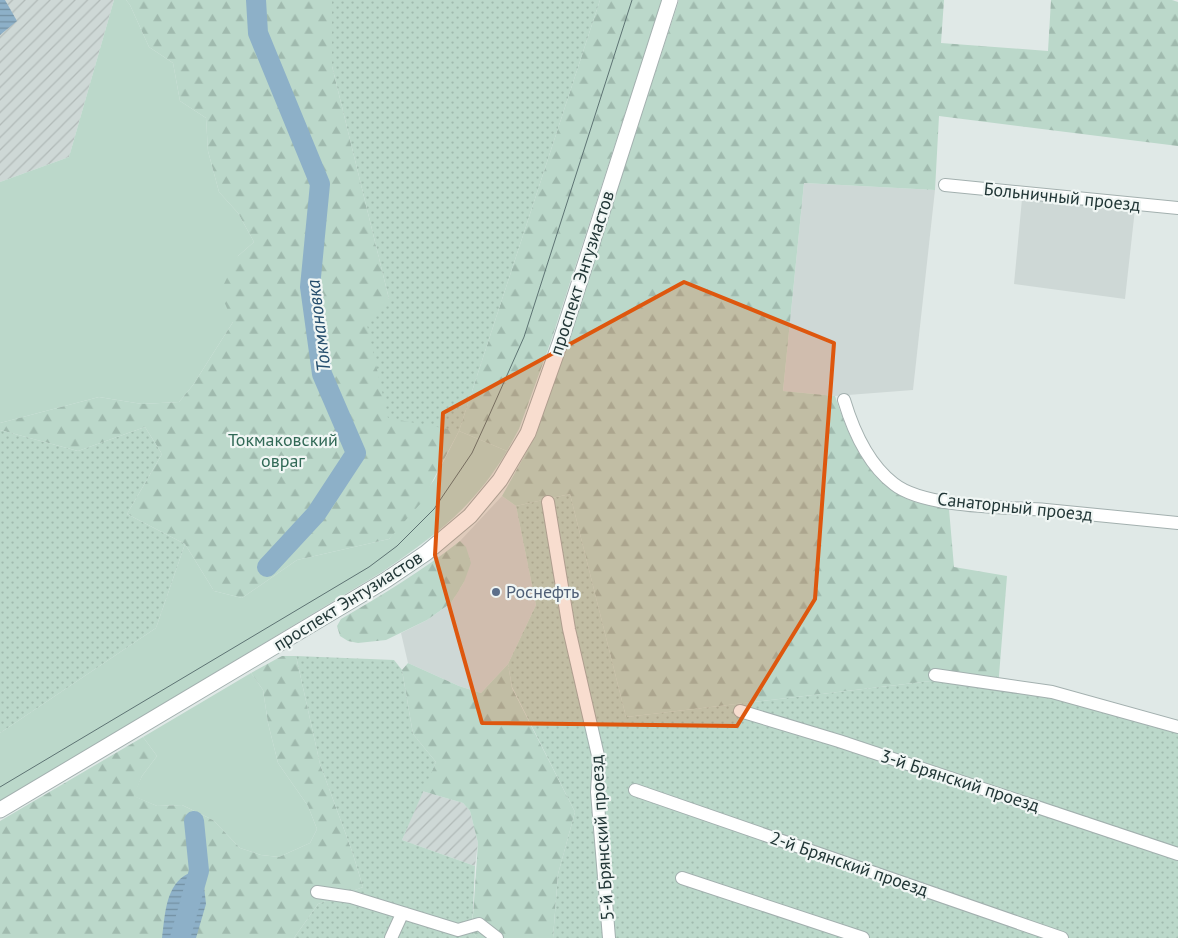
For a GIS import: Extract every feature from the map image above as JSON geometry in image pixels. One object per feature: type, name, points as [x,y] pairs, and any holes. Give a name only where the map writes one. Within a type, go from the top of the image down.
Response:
[{"type":"street","name":"проспект Энтузиастов","points":[[0,810],[386,580],[426,553],[461,525],[500,480],[528,433],[560,343],[670,0]]},
{"type":"street","name":"Больничный проезд","points":[[945,186],[1178,208]]},
{"type":"street","name":"Санаторный проезд","points":[[844,400],[848,413],[868,454],[894,485],[915,495],[955,504],[1044,510],[1178,523]]},
{"type":"street","name":"5-й Брянский проезд","points":[[548,502],[569,629],[599,760],[597,792],[609,938]]},
{"type":"street","points":[[935,675],[1052,692],[1178,727]]},
{"type":"street","name":"3-й Брянский проезд","points":[[740,711],[839,741],[1178,854]]},
{"type":"street","name":"2-й Брянский проезд","points":[[636,790],[1062,938]]},
{"type":"street","points":[[682,878],[863,938]]},
{"type":"street","points":[[317,892],[351,897],[458,930],[479,924],[497,938]]},
{"type":"street","points":[[391,938],[402,914]]},
{"type":"highlighted area","points":[[684,282],[834,343],[815,599],[737,726],[482,723],[435,555],[443,413]]},
{"type":"shaded area","points":[[0,0],[114,0],[69,157],[0,182]]},
{"type":"shaded area","points":[[804,183],[935,190],[913,390],[835,396],[783,391]]},
{"type":"shaded area","points":[[1022,199],[1135,209],[1125,299],[1014,284]]},
{"type":"shaded area","name":"Роснефть","points":[[502,496],[516,506],[536,605],[508,664],[481,693],[459,686],[408,663],[401,633],[427,620],[451,603],[464,582],[466,548],[460,541]]},
{"type":"shaded area","points":[[422,791],[463,803],[470,811],[478,843],[475,866],[402,840]]},
{"type":"green space","points":[[114,0],[126,0],[149,47],[173,63],[180,101],[206,118],[208,151],[219,192],[238,213],[254,242],[238,256],[233,322],[193,385],[179,402],[142,404],[99,397],[0,423],[0,182],[69,157]]},
{"type":"green space","name":"Токмаковский овраг","points":[[126,0],[332,0],[332,66],[389,299],[459,431],[421,503],[389,539],[297,560],[242,598],[214,591],[185,544],[127,514],[162,454],[145,427],[78,451],[0,430],[0,423],[99,397],[142,404],[179,402],[193,385],[233,322],[220,292],[238,256],[254,242],[238,213],[219,192],[208,151],[206,118],[180,101],[173,63],[149,47]]},
{"type":"green space","points":[[332,0],[600,0],[459,431],[388,418],[367,325],[389,299],[332,66]]},
{"type":"green space","points":[[600,0],[662,0],[551,341],[519,429],[507,451],[459,431]]},
{"type":"green space","points":[[679,0],[944,0],[941,43],[1048,51],[1051,0],[1172,0],[1178,2],[1178,146],[939,116],[935,190],[804,183],[783,391],[835,396],[854,444],[873,473],[885,485],[899,495],[915,502],[949,509],[954,567],[1007,576],[998,688],[931,681],[626,717],[570,494],[516,506],[502,496],[536,435]]},
{"type":"green space","points":[[145,427],[162,454],[127,514],[185,544],[156,628],[0,733],[0,430],[78,451]]},
{"type":"green space","points":[[459,431],[507,451],[481,488],[436,533],[382,572],[0,802],[0,733],[156,628],[185,544],[214,591],[242,598],[297,560],[389,539],[434,480]]},
{"type":"green space","points":[[570,494],[626,717],[931,681],[998,688],[1054,698],[1178,731],[1178,938],[553,938],[558,874],[575,812],[512,687],[508,664],[536,605],[516,506]]},
{"type":"green space","points":[[460,541],[466,547],[471,563],[464,582],[451,603],[427,620],[386,640],[358,643],[348,641],[340,636],[337,626],[341,619],[416,573]]},
{"type":"green space","points":[[282,656],[296,656],[320,764],[363,887],[318,904],[294,938],[0,938],[0,821],[143,737],[157,756],[142,776],[134,796],[157,806],[182,805],[213,820],[240,848],[261,855],[279,857],[310,843],[317,829],[308,806],[278,763],[268,723],[263,690],[251,673]]},
{"type":"green space","points":[[296,656],[394,660],[402,670],[413,734],[436,762],[402,840],[475,866],[472,930],[477,938],[294,938],[318,904],[363,887],[320,764]]},
{"type":"green space","points":[[408,663],[459,686],[481,693],[508,664],[512,688],[575,812],[558,874],[553,938],[477,938],[472,930],[478,843],[470,811],[463,803],[422,791],[436,762],[413,734],[402,670]]},
{"type":"green space","points":[[251,673],[263,690],[268,723],[278,763],[308,806],[317,829],[310,843],[279,857],[261,855],[240,848],[213,820],[182,805],[157,806],[133,796],[142,776],[157,756],[143,737]]},
{"type":"water","points":[[0,0],[5,0],[17,21],[0,35]]},
{"type":"water","points":[[199,871],[204,875],[206,904],[196,938],[162,938],[165,913],[173,888],[184,876]]},
{"type":"waterway","name":"Токмановка","points":[[256,0],[258,33],[320,184],[310,287],[322,374],[356,453],[316,514],[267,567]]},
{"type":"waterway","name":"Токмановка","points":[[180,938],[199,871],[194,821]]},
{"type":"tram line","points":[[0,787],[369,567],[397,546],[434,509],[472,453],[524,337],[632,0]]},
{"type":"place","name":"Роснефть","points":[[496,592]]}]
